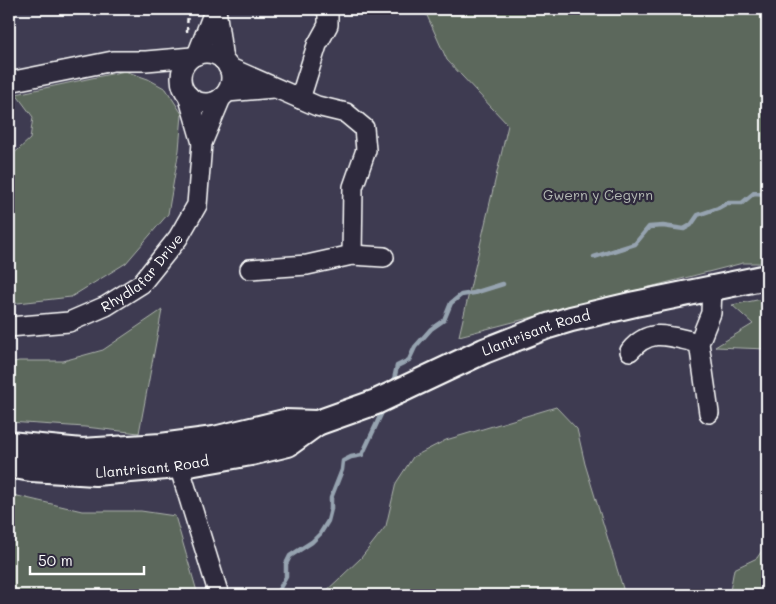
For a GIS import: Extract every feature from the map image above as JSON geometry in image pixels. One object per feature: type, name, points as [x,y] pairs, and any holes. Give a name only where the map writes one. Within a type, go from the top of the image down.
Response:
[{"type":"main road","name":"Llantrisant Road","points":[[9,444],[82,451],[176,455],[251,453],[288,444],[316,423],[376,402],[484,351],[548,326],[571,319],[767,276]]},
{"type":"main road","name":"Llantrisant Road","points":[[9,465],[31,469],[95,473],[176,455]]},
{"type":"street","points":[[185,91],[181,78],[182,70],[216,9]]},
{"type":"street","points":[[216,9],[226,64],[231,75],[230,84],[224,95]]},
{"type":"street","points":[[300,99],[317,45],[328,25],[326,9]]},
{"type":"street","points":[[9,82],[113,61],[146,61],[209,53],[217,56],[226,64],[274,88],[317,106],[346,113],[364,128],[366,150],[352,187],[352,255]]},
{"type":"street","points":[[146,61],[195,100],[203,103],[213,102],[224,95],[274,88]]},
{"type":"street","name":"Rhydlafar Drive","points":[[185,91],[202,143]]},
{"type":"street","name":"Rhydlafar Drive","points":[[9,327],[69,322],[106,306],[141,284],[178,238],[197,205],[202,143],[224,95]]},
{"type":"street","points":[[250,269],[307,265],[352,255],[384,257]]},
{"type":"street","points":[[709,413],[698,342],[711,313],[712,287]]},
{"type":"street","points":[[630,351],[638,342],[656,334],[698,342]]},
{"type":"street","points":[[176,455],[219,595]]},
{"type":"path","points":[[188,9],[186,41],[189,57]]},
{"type":"green space","name":"Gwern y Cegyrn","points":[[424,9],[767,9],[767,263],[743,263],[459,336],[508,125],[447,60]]},
{"type":"green space","points":[[125,71],[148,79],[166,89],[182,114],[179,150],[168,214],[126,263],[71,297],[9,304],[9,158],[30,139],[33,117],[16,94]]},
{"type":"green space","points":[[767,298],[767,349],[715,347],[753,324],[732,305]]},
{"type":"green space","points":[[162,310],[139,433],[9,422],[9,363],[19,361],[63,361],[103,350]]},
{"type":"green space","points":[[556,407],[577,429],[585,464],[625,595],[322,595],[361,558],[386,526],[396,483],[413,457],[446,440]]},
{"type":"green space","points":[[9,494],[82,511],[141,511],[175,516],[198,595],[9,595]]},
{"type":"green space","points":[[767,543],[767,595],[731,595],[734,569],[757,558]]},
{"type":"waterway","points":[[594,257],[635,244],[649,227],[663,226],[684,229],[691,225],[698,215],[727,203],[742,203],[754,193],[767,194]]},
{"type":"waterway","points":[[393,384],[397,366],[409,360],[415,347],[431,329],[444,320],[451,303],[461,295],[503,284]]},
{"type":"waterway","points":[[276,595],[286,577],[286,564],[290,556],[312,542],[320,534],[328,521],[331,498],[342,470],[343,461],[362,455],[384,408]]}]
